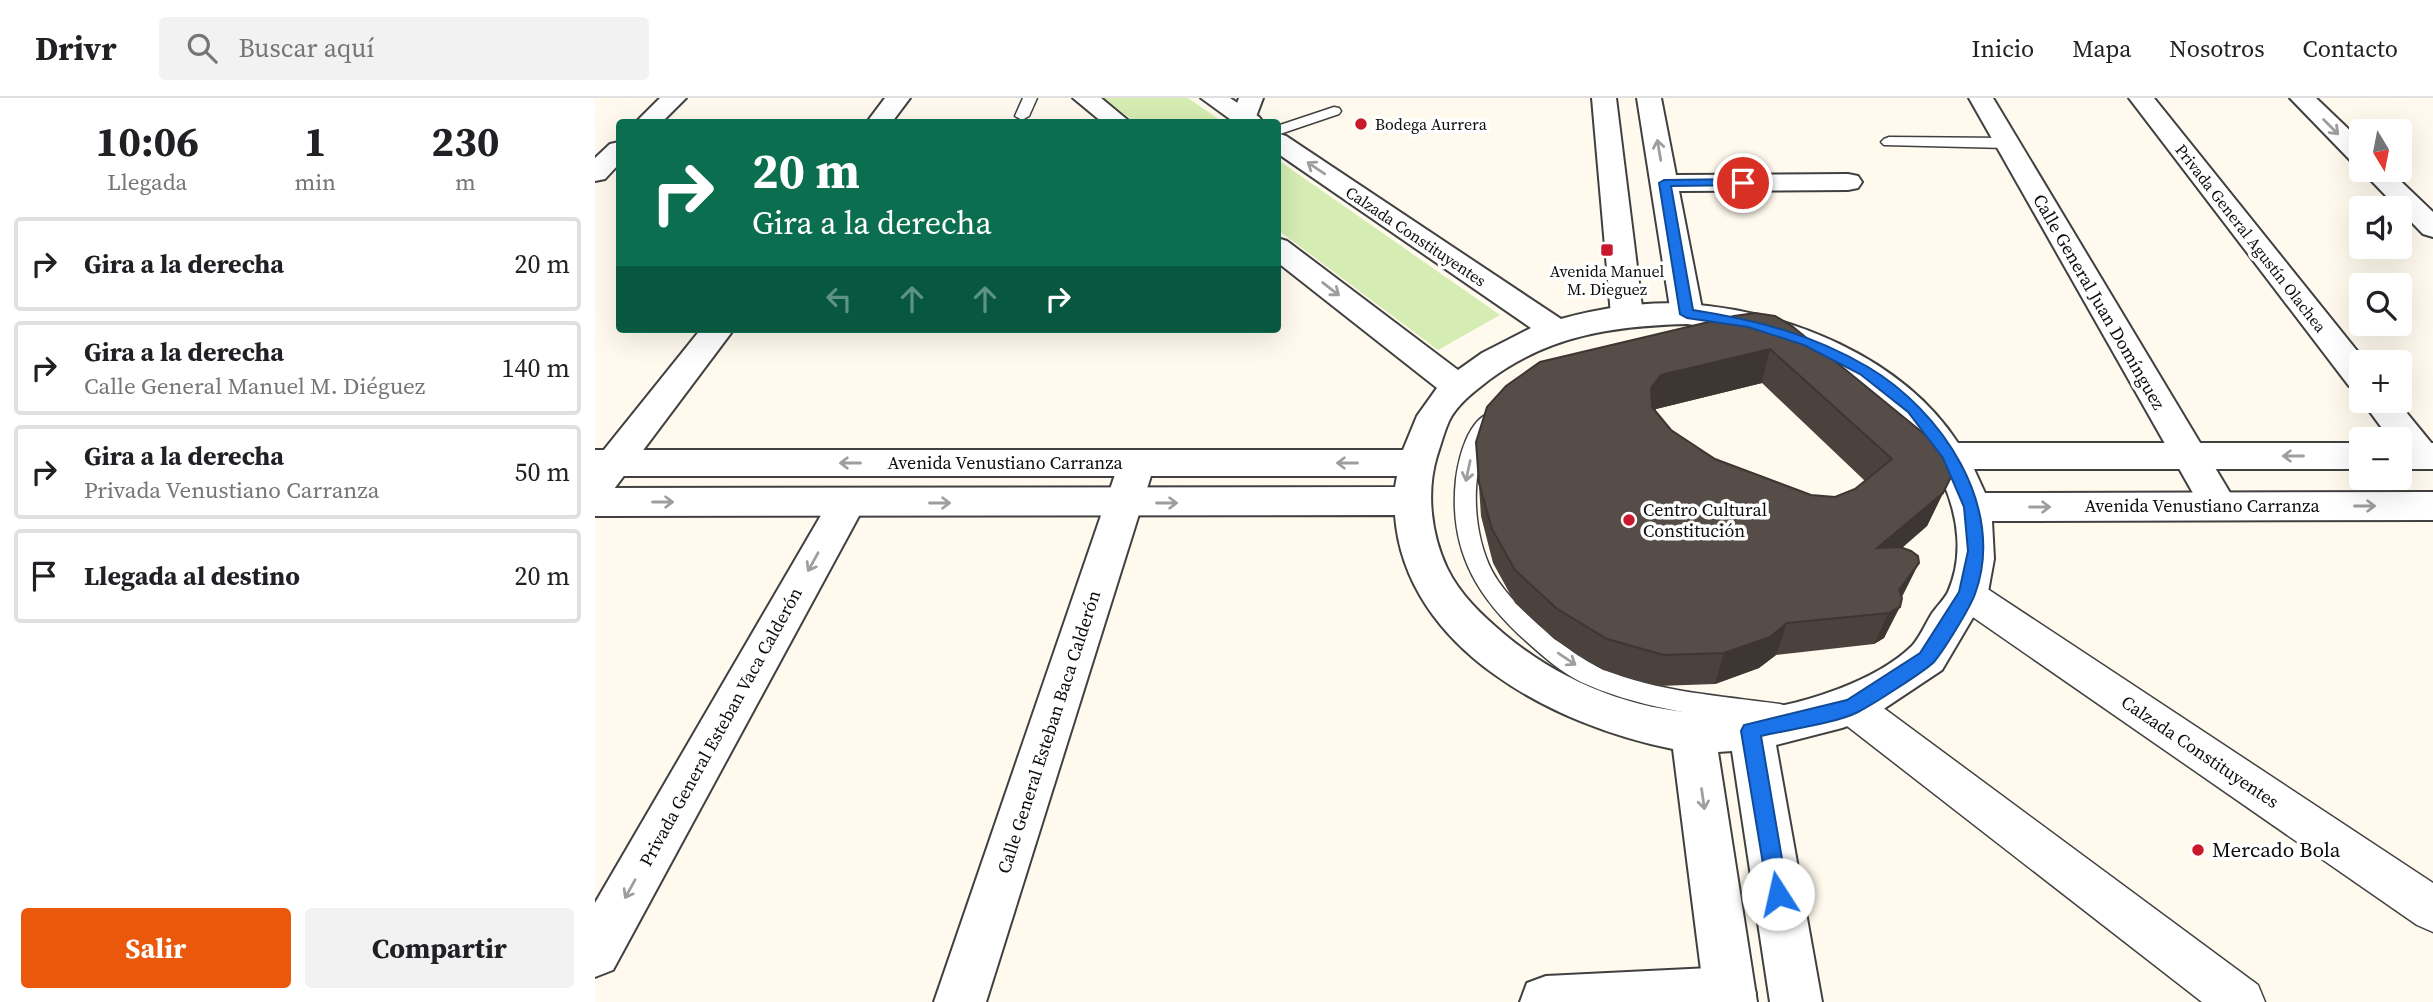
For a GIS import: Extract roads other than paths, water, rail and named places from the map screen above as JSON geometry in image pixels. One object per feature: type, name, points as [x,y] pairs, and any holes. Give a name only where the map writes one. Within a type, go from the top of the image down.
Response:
[{"type":"street","points":[[651,119],[674,98]]},
{"type":"street","points":[[881,119],[898,98]]},
{"type":"street","points":[[1085,98],[1113,119]]},
{"type":"street","points":[[1213,98],[1248,113]]},
{"type":"street","points":[[1604,98],[1627,315]]},
{"type":"street","points":[[1649,98],[1664,183],[1702,322]]},
{"type":"street","name":"Calle General Juan Domínguez","points":[[1981,98],[2219,506]]},
{"type":"street","name":"Privada General Agustín Olachea","points":[[2141,98],[2349,363]]},
{"type":"street","points":[[2302,98],[2349,144]]},
{"type":"street","name":"Calzada Constituyentes","points":[[1281,144],[1555,330]]},
{"type":"street","points":[[595,173],[616,153]]},
{"type":"street","points":[[1664,183],[1848,182]]},
{"type":"street","points":[[2386,182],[2433,228]]},
{"type":"street","points":[[1281,250],[1459,388]]},
{"type":"street","points":[[1627,315],[1702,322],[1777,341],[1809,342],[1865,371],[1913,409],[1941,444],[1971,507],[1976,551],[1967,594],[1927,658],[1852,706],[1751,731],[1693,732],[1630,723],[1573,701],[1504,662],[1452,612],[1421,556],[1411,502],[1415,463],[1435,413],[1487,364],[1519,345],[1555,330],[1627,315]]},
{"type":"street","points":[[601,471],[715,333]]},
{"type":"street","points":[[2388,413],[2418,456]]},
{"type":"street","points":[[1941,444],[2189,456],[2349,456]]},
{"type":"street","name":"Avenida Venustiano Carranza","points":[[601,471],[1137,463],[1415,463]]},
{"type":"street","name":"Calle General Esteban Baca Calderón","points":[[960,1002],[1137,463]]},
{"type":"street","points":[[595,502],[1411,502]]},
{"type":"street","name":"Privada General Esteban Vaca Calderón","points":[[595,952],[847,503]]},
{"type":"street","name":"Avenida Venustiano Carranza","points":[[1971,507],[2433,506]]},
{"type":"street","name":"Calzada Constituyentes","points":[[1967,594],[2433,909]]},
{"type":"street","points":[[1852,706],[2241,1002]]},
{"type":"street","points":[[1751,731],[1796,1002]]},
{"type":"street","points":[[1546,1002],[1731,997],[1693,732]]},
{"type":"lane","points":[[1023,116],[1030,98]]},
{"type":"lane","points":[[1281,130],[1334,111]]},
{"type":"lane","points":[[1889,142],[2006,143]]},
{"type":"lane","points":[[1511,402],[1485,425],[1472,453],[1465,481],[1471,542],[1485,580],[1516,617],[1549,647],[1594,677],[1662,698],[1801,718]]},
{"type":"lane","points":[[1895,424],[1941,444]]},
{"type":"place","name":"Bodega Aurrera","points":[[1361,124]]},
{"type":"place","name":"Avenida Manuel M. Dieguez","points":[[1607,250]]},
{"type":"place","name":"Centro Cultural Constitución","points":[[1629,520]]},
{"type":"place","name":"Mercado Bola","points":[[2198,850]]}]
